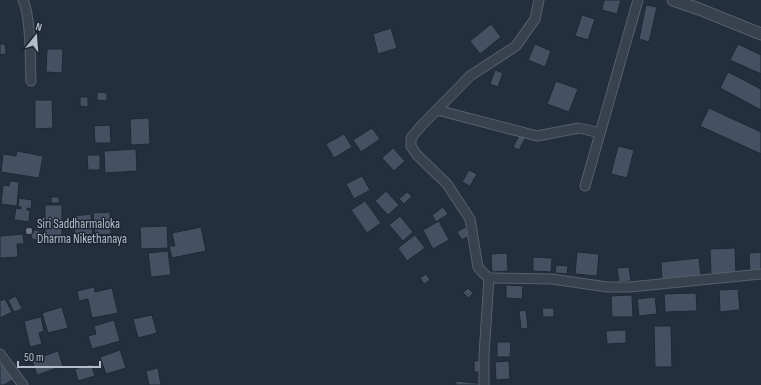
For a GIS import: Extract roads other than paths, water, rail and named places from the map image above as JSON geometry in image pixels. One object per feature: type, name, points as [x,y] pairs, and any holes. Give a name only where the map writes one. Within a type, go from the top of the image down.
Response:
[{"type":"street","points":[[23,0],[27,16],[31,81]]},
{"type":"street","points":[[539,0],[535,19],[516,46],[470,76],[411,138],[411,146],[416,155],[447,184],[470,219],[478,267],[489,278],[552,279],[607,287],[630,287],[761,274]]},
{"type":"street","points":[[585,186],[638,0]]},
{"type":"street","points":[[673,0],[700,9],[761,34]]},
{"type":"street","points":[[436,110],[537,136],[578,128],[600,133]]},
{"type":"street","points":[[484,385],[489,278]]},
{"type":"street","points":[[0,354],[23,385]]},
{"type":"place","name":"Siri Saddharmaloka Dharma Nikethanaya","points":[[29,231]]}]
